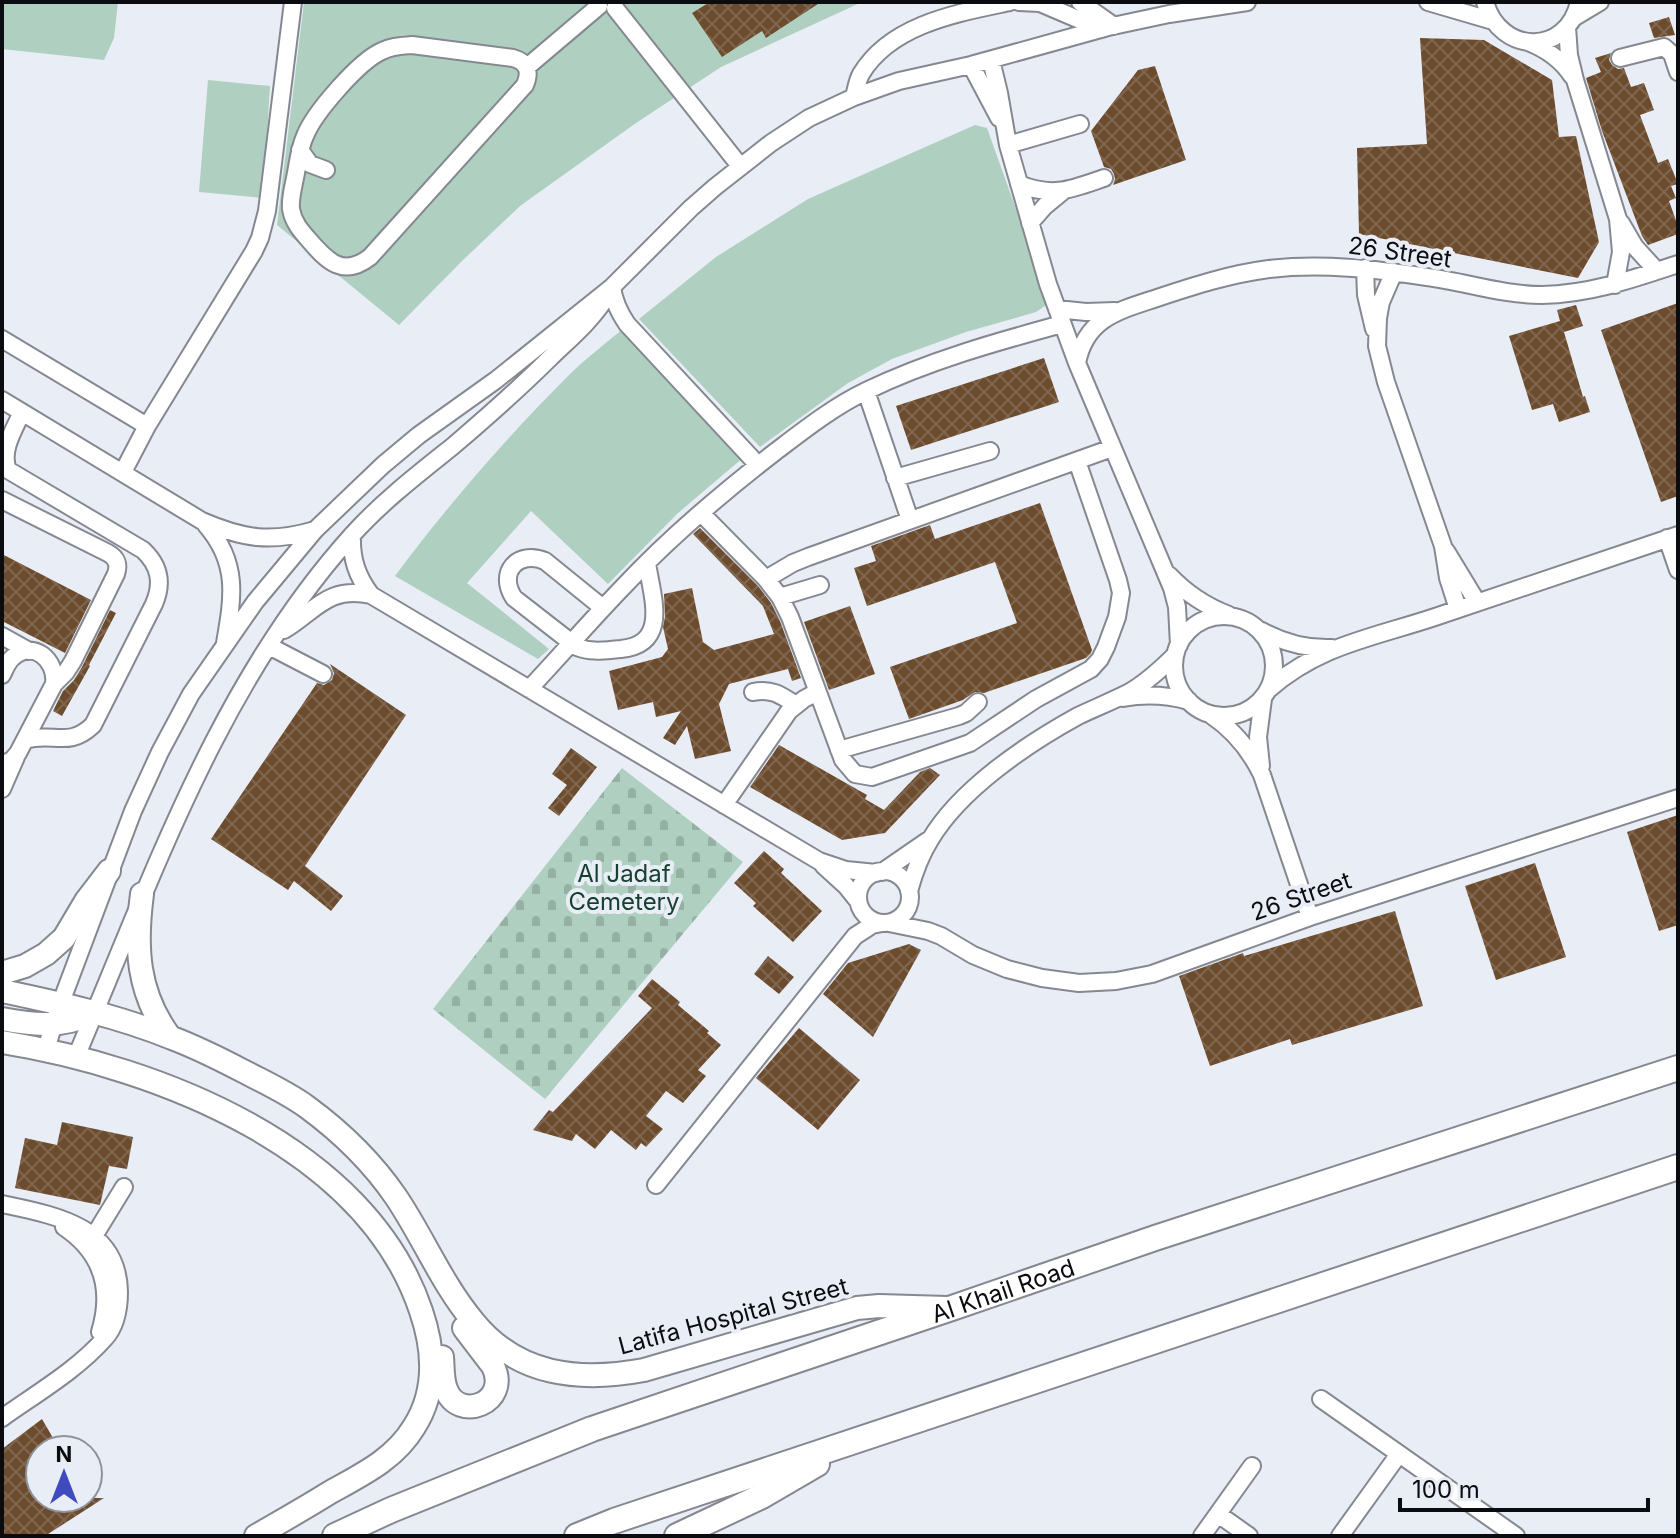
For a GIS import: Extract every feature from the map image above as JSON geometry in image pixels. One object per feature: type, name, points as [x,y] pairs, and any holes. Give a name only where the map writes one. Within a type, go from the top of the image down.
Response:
[{"type":"highway","name":"Al Khail Road","points":[[335,1536],[391,1510],[592,1429],[1155,1238],[1678,1068]]},
{"type":"highway","points":[[577,1536],[614,1521],[1678,1167]]},
{"type":"highway","points":[[677,1536],[772,1491],[850,1442]]},
{"type":"main road","points":[[2,973],[25,966],[46,954],[64,938],[109,871]]},
{"type":"main road","points":[[142,894],[139,948],[144,986],[159,1022],[170,1037]]},
{"type":"main road","name":"Latifa Hospital Street","points":[[2,991],[57,1015],[95,1013],[170,1037],[303,1104],[337,1130],[394,1194],[474,1322],[497,1345],[547,1371],[575,1376],[624,1374],[857,1308],[952,1308]]},
{"type":"main road","points":[[2,1019],[29,1024],[57,1015]]},
{"type":"main road","points":[[2,1042],[76,1057],[202,1100],[239,1118],[307,1163],[356,1207],[388,1245],[429,1313],[439,1337],[447,1393],[458,1404],[473,1407],[488,1401],[496,1388],[496,1372],[451,1307],[441,1288],[437,1267]]},
{"type":"main road","points":[[256,1536],[379,1465],[399,1448],[415,1426],[426,1402],[431,1376],[431,1349],[413,1287]]},
{"type":"street","points":[[123,472],[147,426],[260,238],[267,211],[293,2]]},
{"type":"street","points":[[854,97],[860,76],[889,43],[962,7],[1010,2]]},
{"type":"street","points":[[1019,2],[1040,3],[1107,28]]},
{"type":"street","points":[[1080,2],[1107,28]]},
{"type":"street","points":[[46,1049],[133,811],[191,694],[255,602],[315,530],[383,465],[612,287],[691,208],[740,166],[809,118],[899,81],[991,60],[1167,8],[1247,2]]},
{"type":"street","points":[[1428,2],[1493,21]]},
{"type":"street","points":[[1485,2],[1493,21],[1504,33],[1550,53],[1575,80]]},
{"type":"street","points":[[1527,42],[1553,37],[1574,15],[1600,2]]},
{"type":"street","points":[[527,67],[608,4],[740,166]]},
{"type":"street","points":[[1574,15],[1569,55],[1618,219],[1621,252],[1615,285]]},
{"type":"street","points":[[412,45],[513,58],[521,60],[527,67],[529,76],[525,85],[370,257],[354,266],[345,267],[327,260],[296,224],[291,201],[300,150],[309,127],[366,61],[395,46],[412,45]]},
{"type":"street","points":[[1620,58],[1664,47],[1672,54],[1678,72]]},
{"type":"street","points":[[991,60],[1008,145],[1059,316],[1165,570],[1177,607],[1174,665],[1178,684],[1189,701]]},
{"type":"street","points":[[971,65],[1004,127]]},
{"type":"street","points":[[1008,145],[1080,124]]},
{"type":"street","points":[[300,150],[310,164],[326,170]]},
{"type":"street","points":[[1030,223],[1062,192],[1104,178]]},
{"type":"street","points":[[1019,184],[1040,191],[1062,192]]},
{"type":"street","points":[[1618,219],[1635,247],[1657,271]]},
{"type":"street","name":"26 Street","points":[[529,689],[603,608],[701,513],[758,465],[832,410],[866,391],[1059,316],[1117,311],[1223,278],[1269,269],[1316,266],[1365,268],[1432,277],[1502,292],[1540,295],[1615,285],[1678,264]]},
{"type":"street","points":[[1365,268],[1368,308],[1386,382],[1443,546],[1448,578],[1458,609]]},
{"type":"street","points":[[1376,334],[1381,302],[1394,272]]},
{"type":"street","points":[[612,287],[619,313],[627,324],[758,465]]},
{"type":"street","points":[[76,1057],[142,894],[204,761],[272,641],[309,587],[352,535],[389,497],[490,414],[577,333],[612,287]]},
{"type":"street","name":"26 Street","points":[[1077,363],[1080,346],[1089,332],[1117,311]]},
{"type":"street","points":[[2,339],[147,426]]},
{"type":"street","points":[[866,391],[910,520]]},
{"type":"street","points":[[2,400],[202,521],[246,537],[258,538],[293,536],[315,530]]},
{"type":"street","points":[[2,765],[12,760],[22,747],[44,736],[71,739],[86,731],[98,717],[154,604],[160,581],[152,558],[143,550],[8,470],[4,449],[22,412]]},
{"type":"street","points":[[766,579],[793,563],[1112,448]]},
{"type":"street","points":[[895,478],[990,451]]},
{"type":"street","points":[[701,513],[780,597],[848,768],[855,774],[872,777],[970,743],[1036,699],[1091,669],[1100,659],[1117,617],[1121,593],[1077,461]]},
{"type":"street","points":[[2,500],[114,556],[117,562],[116,574],[73,661],[54,684],[2,789]]},
{"type":"street","points":[[202,521],[216,537],[231,575],[232,595],[225,646]]},
{"type":"street","points":[[352,535],[353,561],[371,595]]},
{"type":"street","points":[[1206,712],[1226,716],[1255,705],[1300,665],[1337,648],[1673,536],[1678,570]]},
{"type":"street","points":[[1443,546],[1477,602]]},
{"type":"street","points":[[603,608],[545,561],[537,558],[520,560],[508,573],[507,582],[514,598],[571,643],[585,650],[601,651],[635,647],[648,638],[655,623],[647,563]]},
{"type":"street","points":[[1165,570],[1195,598],[1277,639],[1297,645],[1337,648]]},
{"type":"street","points":[[780,597],[820,585]]},
{"type":"street","points":[[272,641],[326,599],[348,592],[371,595],[819,861],[846,870],[896,875],[906,884],[909,892]]},
{"type":"street","points":[[656,1185],[855,936],[863,929],[902,915],[907,909],[918,863],[931,837],[951,813],[999,767],[1054,730],[1146,681],[1199,623],[1231,616]]},
{"type":"street","points":[[1259,630],[1274,659],[1258,737],[1262,775]]},
{"type":"street","points":[[2,636],[50,661],[54,668],[54,684]]},
{"type":"street","points":[[272,641],[323,674]]},
{"type":"street","points":[[2,675],[14,656],[29,651]]},
{"type":"street","points":[[753,692],[778,692],[796,705]]},
{"type":"street","points":[[724,805],[783,719],[796,705],[817,692]]},
{"type":"street","points":[[1110,701],[1141,696],[1174,697],[1189,701],[1224,724],[1240,739],[1262,775],[1310,917]]},
{"type":"street","points":[[839,750],[959,716],[978,702]]},
{"type":"street","points":[[41,710],[50,728],[63,739]]},
{"type":"street","name":"26 Street","points":[[886,923],[915,927],[941,936],[973,955],[1007,969],[1079,983],[1116,981],[1152,974],[1310,917],[1678,798]]},
{"type":"street","points":[[849,945],[860,887],[869,876],[931,837]]},
{"type":"street","points":[[819,861],[846,886],[869,918],[886,923]]},
{"type":"street","name":"26 Street","points":[[909,892],[926,921],[941,936]]},
{"type":"street","points":[[94,1236],[124,1187]]},
{"type":"street","points":[[2,1204],[62,1218],[94,1236],[115,1266],[119,1293],[115,1320],[107,1336],[54,1381],[2,1418]]},
{"type":"street","points":[[31,1210],[75,1235],[88,1247],[97,1262],[106,1296],[105,1314],[94,1348]]},
{"type":"street","points":[[1321,1399],[1516,1536]]},
{"type":"street","points":[[1340,1536],[1399,1454]]},
{"type":"street","points":[[1202,1536],[1252,1466]]},
{"type":"street","points":[[1218,1514],[1249,1536]]},
{"type":"green space","points":[[2,2],[118,2],[114,38],[104,60],[2,49]]},
{"type":"green space","points":[[304,2],[862,2],[721,67],[636,123],[520,206],[399,325],[277,225]]},
{"type":"green space","points":[[208,80],[270,86],[263,198],[199,192]]},
{"type":"green space","points":[[975,125],[987,128],[1046,293],[1045,306],[1036,312],[966,332],[892,359],[848,383],[760,447],[639,319],[716,257],[808,199]]},
{"type":"green space","points":[[624,328],[744,457],[678,513],[608,584],[531,511],[467,583],[549,649],[538,659],[395,576],[456,498],[522,424],[575,370]]},
{"type":"green space","name":"Al Jadaf Cemetery","points":[[622,768],[743,862],[545,1099],[433,1009]]},
{"type":"building","points":[[710,2],[821,2],[766,38],[762,31],[722,57],[692,13]]},
{"type":"building","points":[[1669,17],[1675,35],[1654,38],[1649,23]]},
{"type":"building","points":[[1420,38],[1484,40],[1552,80],[1559,137],[1576,136],[1599,242],[1578,278],[1359,234],[1357,148],[1427,144]]},
{"type":"building","points":[[1611,53],[1609,60],[1618,69],[1624,68],[1631,87],[1644,83],[1654,110],[1640,115],[1658,163],[1668,159],[1678,184],[1671,186],[1676,198],[1669,201],[1678,234],[1648,245],[1602,131],[1586,78],[1601,72],[1595,58]]},
{"type":"building","points":[[1155,66],[1186,160],[1113,185],[1114,174],[1104,167],[1091,131],[1138,70]]},
{"type":"building","points":[[1678,303],[1678,496],[1661,502],[1601,330]]},
{"type":"building","points":[[1576,305],[1583,326],[1564,332],[1590,412],[1559,422],[1553,404],[1532,410],[1509,336],[1560,321],[1557,310]]},
{"type":"building","points":[[1044,358],[1059,402],[911,450],[896,406]]},
{"type":"building","points":[[1040,503],[1091,653],[1086,658],[984,693],[975,692],[963,700],[909,719],[890,667],[1017,623],[995,562],[867,606],[854,568],[876,561],[871,546],[930,525],[935,539]]},
{"type":"building","points":[[700,528],[771,603],[801,678],[792,681],[788,669],[729,684],[719,704],[731,751],[695,759],[687,726],[675,745],[663,738],[681,711],[656,717],[653,702],[618,710],[609,671],[662,657],[668,649],[663,627],[664,594],[692,588],[703,642],[714,650],[774,634],[763,606],[693,534]]},
{"type":"building","points":[[2,554],[91,600],[65,653],[2,621]]},
{"type":"building","points":[[850,606],[875,674],[829,690],[804,622]]},
{"type":"building","points":[[110,610],[116,613],[62,716],[53,711],[63,691],[82,667]]},
{"type":"building","points":[[330,664],[406,715],[305,866],[343,896],[331,911],[294,881],[288,890],[211,839],[317,683],[324,685],[332,680],[334,673]]},
{"type":"building","points":[[779,745],[867,795],[865,799],[884,810],[920,772],[930,768],[940,775],[885,833],[842,840],[750,787]]},
{"type":"building","points":[[571,748],[597,767],[559,816],[548,808],[567,785],[552,774]]},
{"type":"building","points":[[1678,815],[1678,925],[1659,931],[1627,832]]},
{"type":"building","points":[[764,851],[784,869],[781,873],[822,911],[793,942],[753,906],[756,903],[734,883]]},
{"type":"building","points":[[1535,863],[1566,957],[1496,980],[1465,886]]},
{"type":"building","points":[[1395,911],[1423,1006],[1292,1045],[1290,1039],[1210,1066],[1179,976],[1243,953],[1244,956]]},
{"type":"building","points":[[909,944],[921,950],[873,1037],[823,994],[848,963]]},
{"type":"building","points":[[768,956],[794,977],[779,994],[754,974]]},
{"type":"building","points":[[652,979],[680,1002],[678,1005],[721,1045],[698,1070],[706,1076],[683,1103],[666,1091],[646,1116],[663,1129],[646,1147],[641,1143],[636,1150],[611,1130],[595,1149],[576,1134],[572,1141],[533,1130],[549,1110],[553,1112],[652,1008],[638,996]]},
{"type":"building","points":[[799,1028],[860,1080],[818,1130],[756,1078]]},
{"type":"building","points":[[62,1122],[133,1137],[127,1169],[109,1166],[100,1205],[15,1188],[25,1138],[57,1145]]},
{"type":"building","points":[[42,1419],[51,1434],[24,1434],[24,1514],[79,1514],[45,1536],[2,1536],[2,1449]]}]
